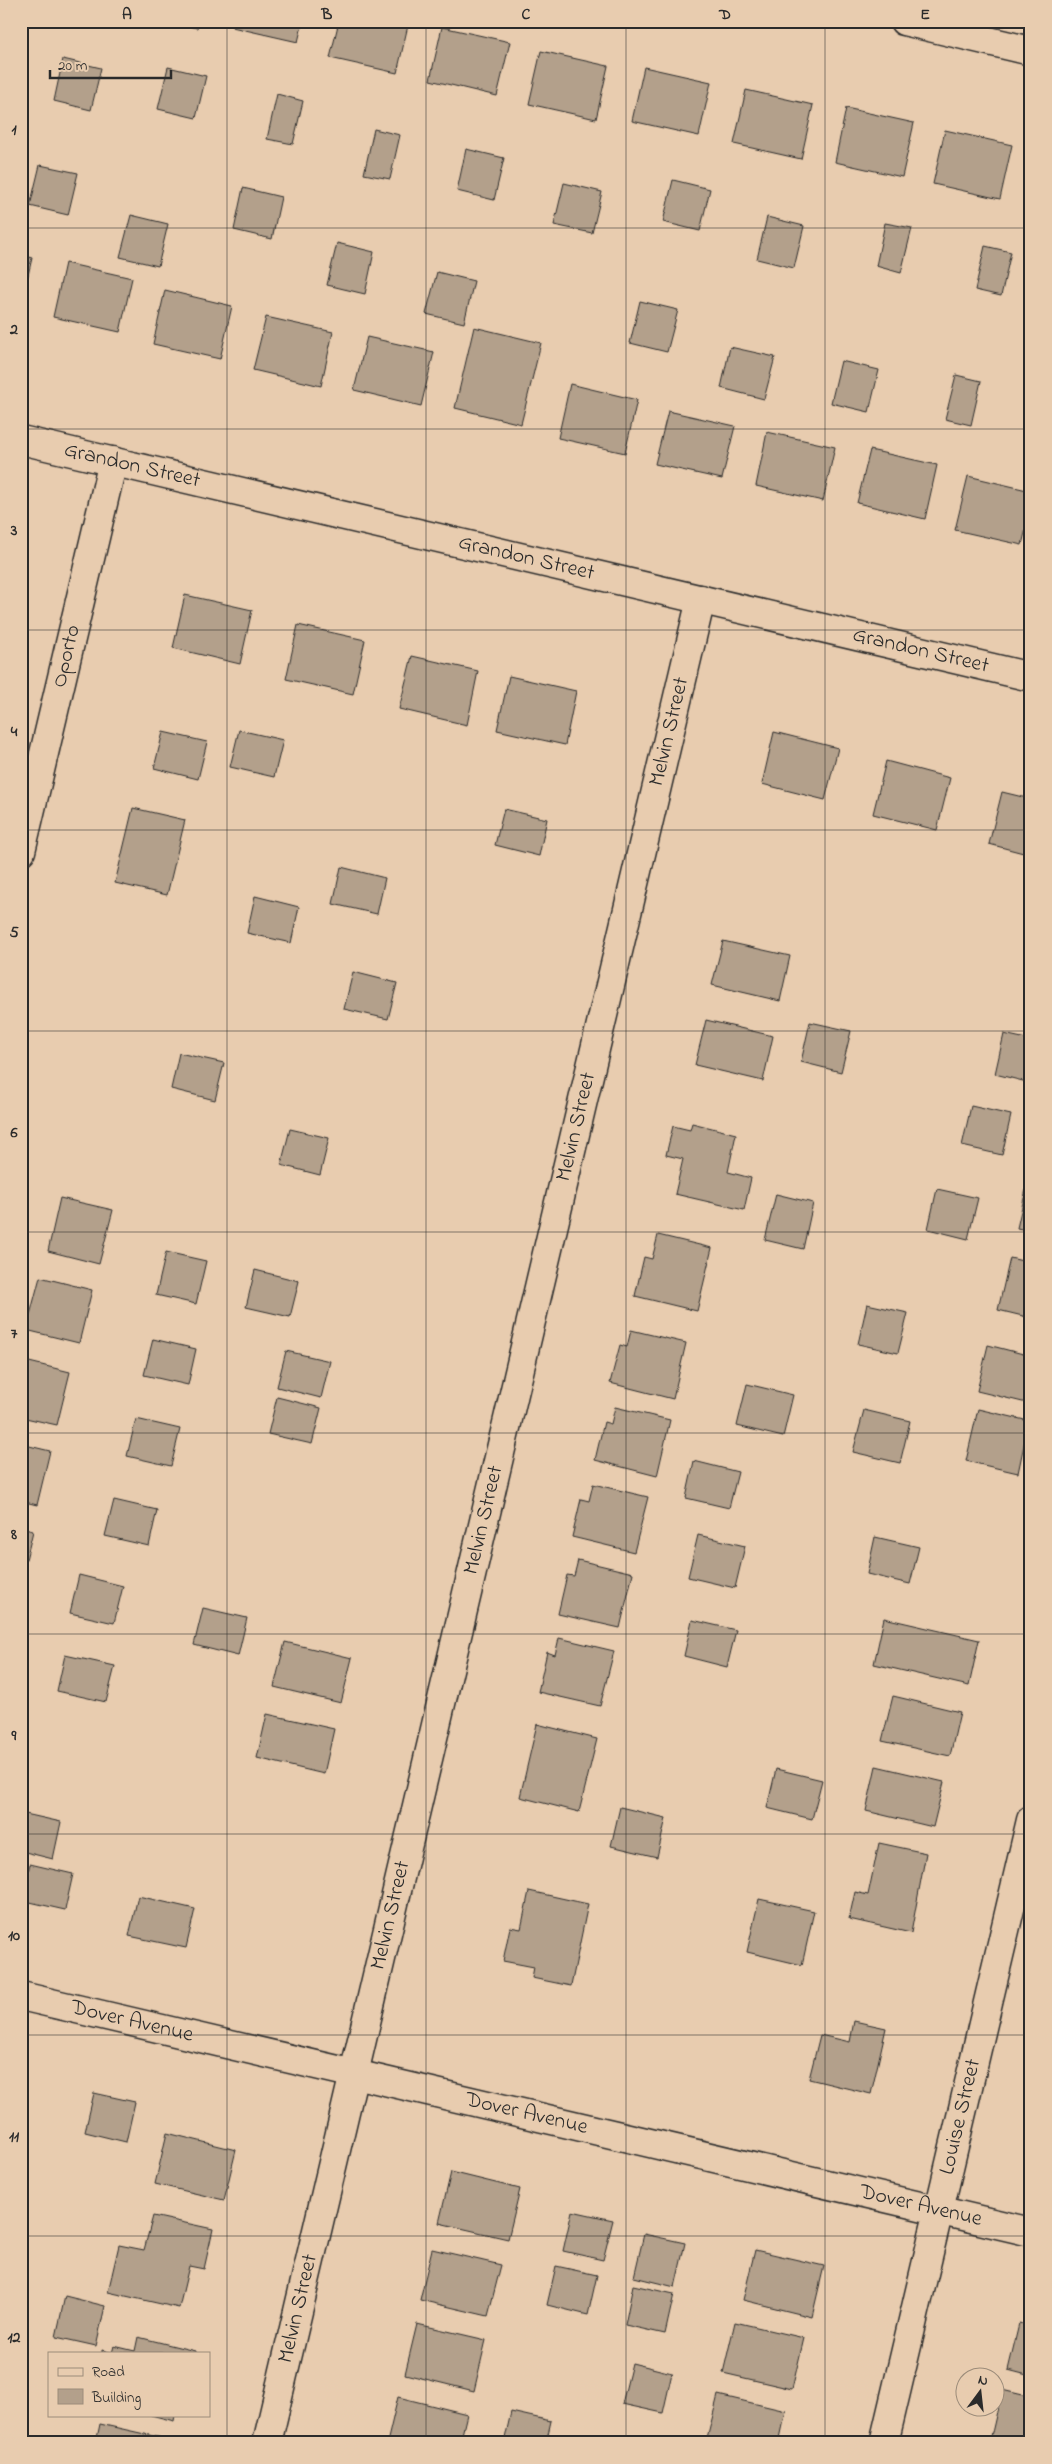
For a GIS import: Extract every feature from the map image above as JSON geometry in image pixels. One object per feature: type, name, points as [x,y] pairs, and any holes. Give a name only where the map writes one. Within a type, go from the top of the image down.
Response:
[{"type":"street","points":[[904,21],[1031,51]]},
{"type":"street","name":"Grandon Street","points":[[21,440],[1031,677]]},
{"type":"street","name":"Oporto","points":[[21,851],[113,461]]},
{"type":"street","name":"Melvin Street","points":[[267,2443],[701,599]]},
{"type":"street","name":"Louise Street","points":[[884,2443],[1031,1820]]},
{"type":"street","name":"Dover Avenue","points":[[21,1996],[1031,2232]]},
{"type":"building","points":[[165,21],[199,21],[197,28]]},
{"type":"building","points":[[233,21],[303,21],[298,42],[232,27]]},
{"type":"building","points":[[339,21],[409,21],[397,73],[330,58]]},
{"type":"building","points":[[442,27],[510,42],[497,96],[430,80]]},
{"type":"building","points":[[541,51],[608,66],[596,119],[529,104]]},
{"type":"building","points":[[63,59],[101,68],[91,110],[54,101]]},
{"type":"building","points":[[168,67],[206,76],[196,118],[158,109]]},
{"type":"building","points":[[644,67],[711,82],[699,136],[632,121]]},
{"type":"building","points":[[746,90],[813,105],[801,159],[734,144]]},
{"type":"building","points":[[277,94],[303,101],[293,144],[267,139]]},
{"type":"building","points":[[846,108],[914,123],[902,177],[835,162]]},
{"type":"building","points":[[374,129],[400,135],[390,179],[364,174]]},
{"type":"building","points":[[945,130],[1012,145],[1000,199],[933,184]]},
{"type":"building","points":[[466,149],[504,158],[494,200],[457,191]]},
{"type":"building","points":[[40,165],[78,173],[68,215],[30,206]]},
{"type":"building","points":[[673,180],[710,189],[700,231],[663,222]]},
{"type":"building","points":[[564,183],[602,192],[592,233],[554,225]]},
{"type":"building","points":[[243,188],[281,197],[272,239],[234,230]]},
{"type":"building","points":[[131,215],[168,224],[158,266],[120,257]]},
{"type":"building","points":[[767,217],[804,226],[794,268],[757,259]]},
{"type":"building","points":[[885,223],[912,228],[901,273],[876,266]]},
{"type":"building","points":[[337,243],[374,252],[365,294],[327,285]]},
{"type":"building","points":[[985,246],[1011,252],[1001,296],[975,290]]},
{"type":"building","points":[[21,255],[32,258],[21,306]]},
{"type":"building","points":[[65,263],[132,278],[120,332],[53,317]]},
{"type":"building","points":[[437,272],[474,281],[464,323],[426,314]]},
{"type":"building","points":[[165,290],[232,306],[220,359],[153,344]]},
{"type":"building","points":[[640,301],[678,310],[667,352],[630,343]]},
{"type":"building","points":[[266,317],[333,332],[321,386],[253,370]]},
{"type":"building","points":[[474,327],[541,343],[521,424],[455,408]]},
{"type":"building","points":[[367,337],[434,352],[421,406],[354,390]]},
{"type":"building","points":[[730,347],[775,357],[764,399],[721,388]]},
{"type":"building","points":[[841,361],[879,370],[869,412],[831,403]]},
{"type":"building","points":[[956,375],[981,381],[971,425],[945,419]]},
{"type":"building","points":[[570,384],[637,400],[625,453],[558,438]]},
{"type":"building","points":[[668,411],[735,426],[722,479],[655,464]]},
{"type":"building","points":[[767,432],[835,447],[823,501],[756,486]]},
{"type":"building","points":[[870,450],[937,465],[925,519],[857,503]]},
{"type":"building","points":[[968,476],[1031,491],[1031,508],[1022,545],[955,530]]},
{"type":"building","points":[[185,595],[252,610],[240,664],[173,648]]},
{"type":"building","points":[[298,625],[365,640],[353,694],[286,679]]},
{"type":"building","points":[[412,656],[478,671],[467,725],[399,709]]},
{"type":"building","points":[[509,676],[576,691],[565,745],[497,730]]},
{"type":"building","points":[[239,730],[283,740],[274,777],[230,767]]},
{"type":"building","points":[[163,732],[207,742],[198,779],[154,768]]},
{"type":"building","points":[[774,732],[838,748],[825,800],[762,784]]},
{"type":"building","points":[[886,761],[950,778],[937,830],[873,814]]},
{"type":"building","points":[[1002,792],[1031,799],[1031,855],[989,844]]},
{"type":"building","points":[[133,808],[185,820],[167,895],[115,883]]},
{"type":"building","points":[[504,809],[547,819],[539,856],[495,845]]},
{"type":"building","points":[[341,867],[385,878],[377,914],[333,904]]},
{"type":"building","points":[[255,896],[299,907],[291,943],[247,933]]},
{"type":"building","points":[[723,941],[790,956],[780,1001],[712,985]]},
{"type":"building","points":[[353,972],[397,983],[388,1019],[344,1009]]},
{"type":"building","points":[[706,1020],[773,1036],[763,1081],[695,1065]]},
{"type":"building","points":[[810,1022],[851,1031],[841,1072],[801,1062]]},
{"type":"building","points":[[1004,1034],[1031,1040],[1031,1083],[995,1074]]},
{"type":"building","points":[[179,1053],[224,1063],[215,1100],[171,1089]]},
{"type":"building","points":[[971,1106],[1011,1115],[1002,1155],[962,1146]]},
{"type":"building","points":[[692,1123],[736,1134],[728,1172],[751,1178],[744,1210],[675,1194],[683,1159],[666,1155],[673,1126],[690,1130]]},
{"type":"building","points":[[290,1129],[329,1138],[320,1175],[281,1165]]},
{"type":"building","points":[[1029,1176],[1031,1176],[1031,1231],[1017,1228]]},
{"type":"building","points":[[937,1189],[978,1198],[968,1239],[928,1229]]},
{"type":"building","points":[[776,1194],[813,1203],[803,1249],[765,1240]]},
{"type":"building","points":[[60,1198],[113,1210],[99,1264],[48,1251]]},
{"type":"building","points":[[658,1235],[712,1248],[697,1311],[635,1296],[644,1257],[652,1259]]},
{"type":"building","points":[[166,1252],[206,1261],[196,1304],[156,1295]]},
{"type":"building","points":[[1010,1258],[1031,1263],[1031,1318],[998,1310]]},
{"type":"building","points":[[255,1270],[299,1281],[290,1317],[246,1307]]},
{"type":"building","points":[[40,1277],[92,1290],[79,1343],[26,1330]]},
{"type":"building","points":[[867,1304],[908,1313],[898,1353],[858,1344]]},
{"type":"building","points":[[631,1330],[686,1343],[673,1399],[610,1383],[620,1345],[627,1347]]},
{"type":"building","points":[[153,1339],[196,1349],[188,1385],[144,1375]]},
{"type":"building","points":[[988,1345],[1031,1356],[1031,1404],[977,1391]]},
{"type":"building","points":[[286,1351],[330,1361],[321,1398],[277,1387]]},
{"type":"building","points":[[21,1360],[70,1372],[57,1425],[21,1417]]},
{"type":"building","points":[[747,1384],[793,1395],[783,1437],[737,1426]]},
{"type":"building","points":[[277,1397],[321,1408],[312,1444],[268,1434]]},
{"type":"building","points":[[615,1407],[670,1420],[657,1476],[595,1460],[604,1422],[611,1424]]},
{"type":"building","points":[[978,1409],[1029,1421],[1018,1473],[966,1461]]},
{"type":"building","points":[[864,1410],[910,1421],[900,1463],[853,1452]]},
{"type":"building","points":[[136,1419],[180,1429],[171,1466],[127,1456]]},
{"type":"building","points":[[21,1444],[50,1451],[37,1505],[21,1501]]},
{"type":"building","points":[[694,1461],[738,1472],[729,1508],[686,1498]]},
{"type":"building","points":[[593,1484],[648,1497],[634,1552],[572,1537],[581,1499],[589,1501]]},
{"type":"building","points":[[114,1500],[157,1510],[149,1546],[105,1536]]},
{"type":"building","points":[[21,1528],[33,1531],[21,1580]]},
{"type":"building","points":[[698,1535],[745,1546],[735,1588],[688,1577]]},
{"type":"building","points":[[875,1537],[919,1547],[910,1584],[867,1574]]},
{"type":"building","points":[[578,1560],[633,1573],[620,1628],[558,1614],[567,1575],[574,1576]]},
{"type":"building","points":[[79,1575],[123,1586],[114,1623],[70,1613]]},
{"type":"building","points":[[203,1608],[247,1618],[238,1656],[194,1645]]},
{"type":"building","points":[[884,1618],[979,1640],[969,1686],[874,1664]]},
{"type":"building","points":[[692,1620],[736,1630],[727,1667],[684,1656]]},
{"type":"building","points":[[559,1638],[614,1651],[600,1706],[538,1692],[547,1652],[555,1655]]},
{"type":"building","points":[[285,1642],[352,1658],[341,1703],[274,1687]]},
{"type":"building","points":[[65,1655],[115,1666],[106,1702],[57,1691]]},
{"type":"building","points":[[893,1696],[960,1712],[950,1756],[882,1741]]},
{"type":"building","points":[[267,1714],[334,1729],[324,1774],[257,1758]]},
{"type":"building","points":[[537,1724],[597,1739],[579,1812],[520,1797]]},
{"type":"building","points":[[876,1766],[944,1782],[933,1827],[866,1811]]},
{"type":"building","points":[[776,1769],[822,1780],[812,1819],[767,1808]]},
{"type":"building","points":[[620,1807],[666,1818],[657,1857],[611,1846]]},
{"type":"building","points":[[21,1813],[61,1822],[53,1859],[21,1851]]},
{"type":"building","points":[[879,1843],[926,1853],[911,1933],[849,1919],[855,1892],[868,1895]]},
{"type":"building","points":[[30,1864],[73,1874],[65,1910],[21,1900]]},
{"type":"building","points":[[529,1891],[588,1904],[571,1986],[532,1978],[534,1967],[503,1961],[510,1927],[521,1929]]},
{"type":"building","points":[[138,1896],[195,1909],[186,1948],[129,1936]]},
{"type":"building","points":[[759,1899],[814,1911],[802,1965],[747,1952]]},
{"type":"building","points":[[854,2021],[886,2028],[871,2094],[809,2079],[820,2035],[850,2042]]},
{"type":"building","points":[[94,2093],[135,2102],[126,2142],[85,2132]]},
{"type":"building","points":[[167,2133],[236,2150],[224,2200],[155,2184]]},
{"type":"building","points":[[451,2172],[520,2189],[508,2239],[439,2223]]},
{"type":"building","points":[[572,2211],[613,2220],[603,2260],[563,2251]]},
{"type":"building","points":[[153,2216],[213,2229],[204,2269],[189,2266],[179,2308],[108,2292],[119,2245],[144,2250]]},
{"type":"building","points":[[644,2234],[685,2243],[675,2287],[634,2277]]},
{"type":"building","points":[[432,2249],[501,2265],[488,2316],[420,2300]]},
{"type":"building","points":[[755,2250],[824,2266],[812,2317],[743,2300]]},
{"type":"building","points":[[556,2266],[597,2275],[588,2315],[547,2305]]},
{"type":"building","points":[[633,2285],[674,2294],[665,2334],[625,2325]]},
{"type":"building","points":[[65,2296],[105,2306],[96,2346],[56,2337]]},
{"type":"building","points":[[735,2322],[804,2338],[792,2389],[723,2373]]},
{"type":"building","points":[[417,2324],[486,2340],[474,2391],[405,2374]]},
{"type":"building","points":[[1019,2324],[1031,2327],[1031,2376],[1008,2370]]},
{"type":"building","points":[[138,2337],[195,2351],[112,2352],[114,2346],[135,2351]]},
{"type":"building","points":[[632,2363],[672,2373],[663,2413],[622,2404]]},
{"type":"building","points":[[1004,2390],[1031,2397],[1031,2443],[1016,2443],[991,2437],[996,2416],[1004,2416]]},
{"type":"building","points":[[718,2395],[786,2411],[779,2443],[706,2443]]},
{"type":"building","points":[[398,2397],[467,2414],[460,2443],[387,2443]]},
{"type":"building","points":[[511,2412],[551,2421],[546,2443],[504,2443]]},
{"type":"building","points":[[155,2416],[175,2416],[174,2421]]},
{"type":"building","points":[[100,2424],[167,2439],[166,2443],[96,2443]]}]
